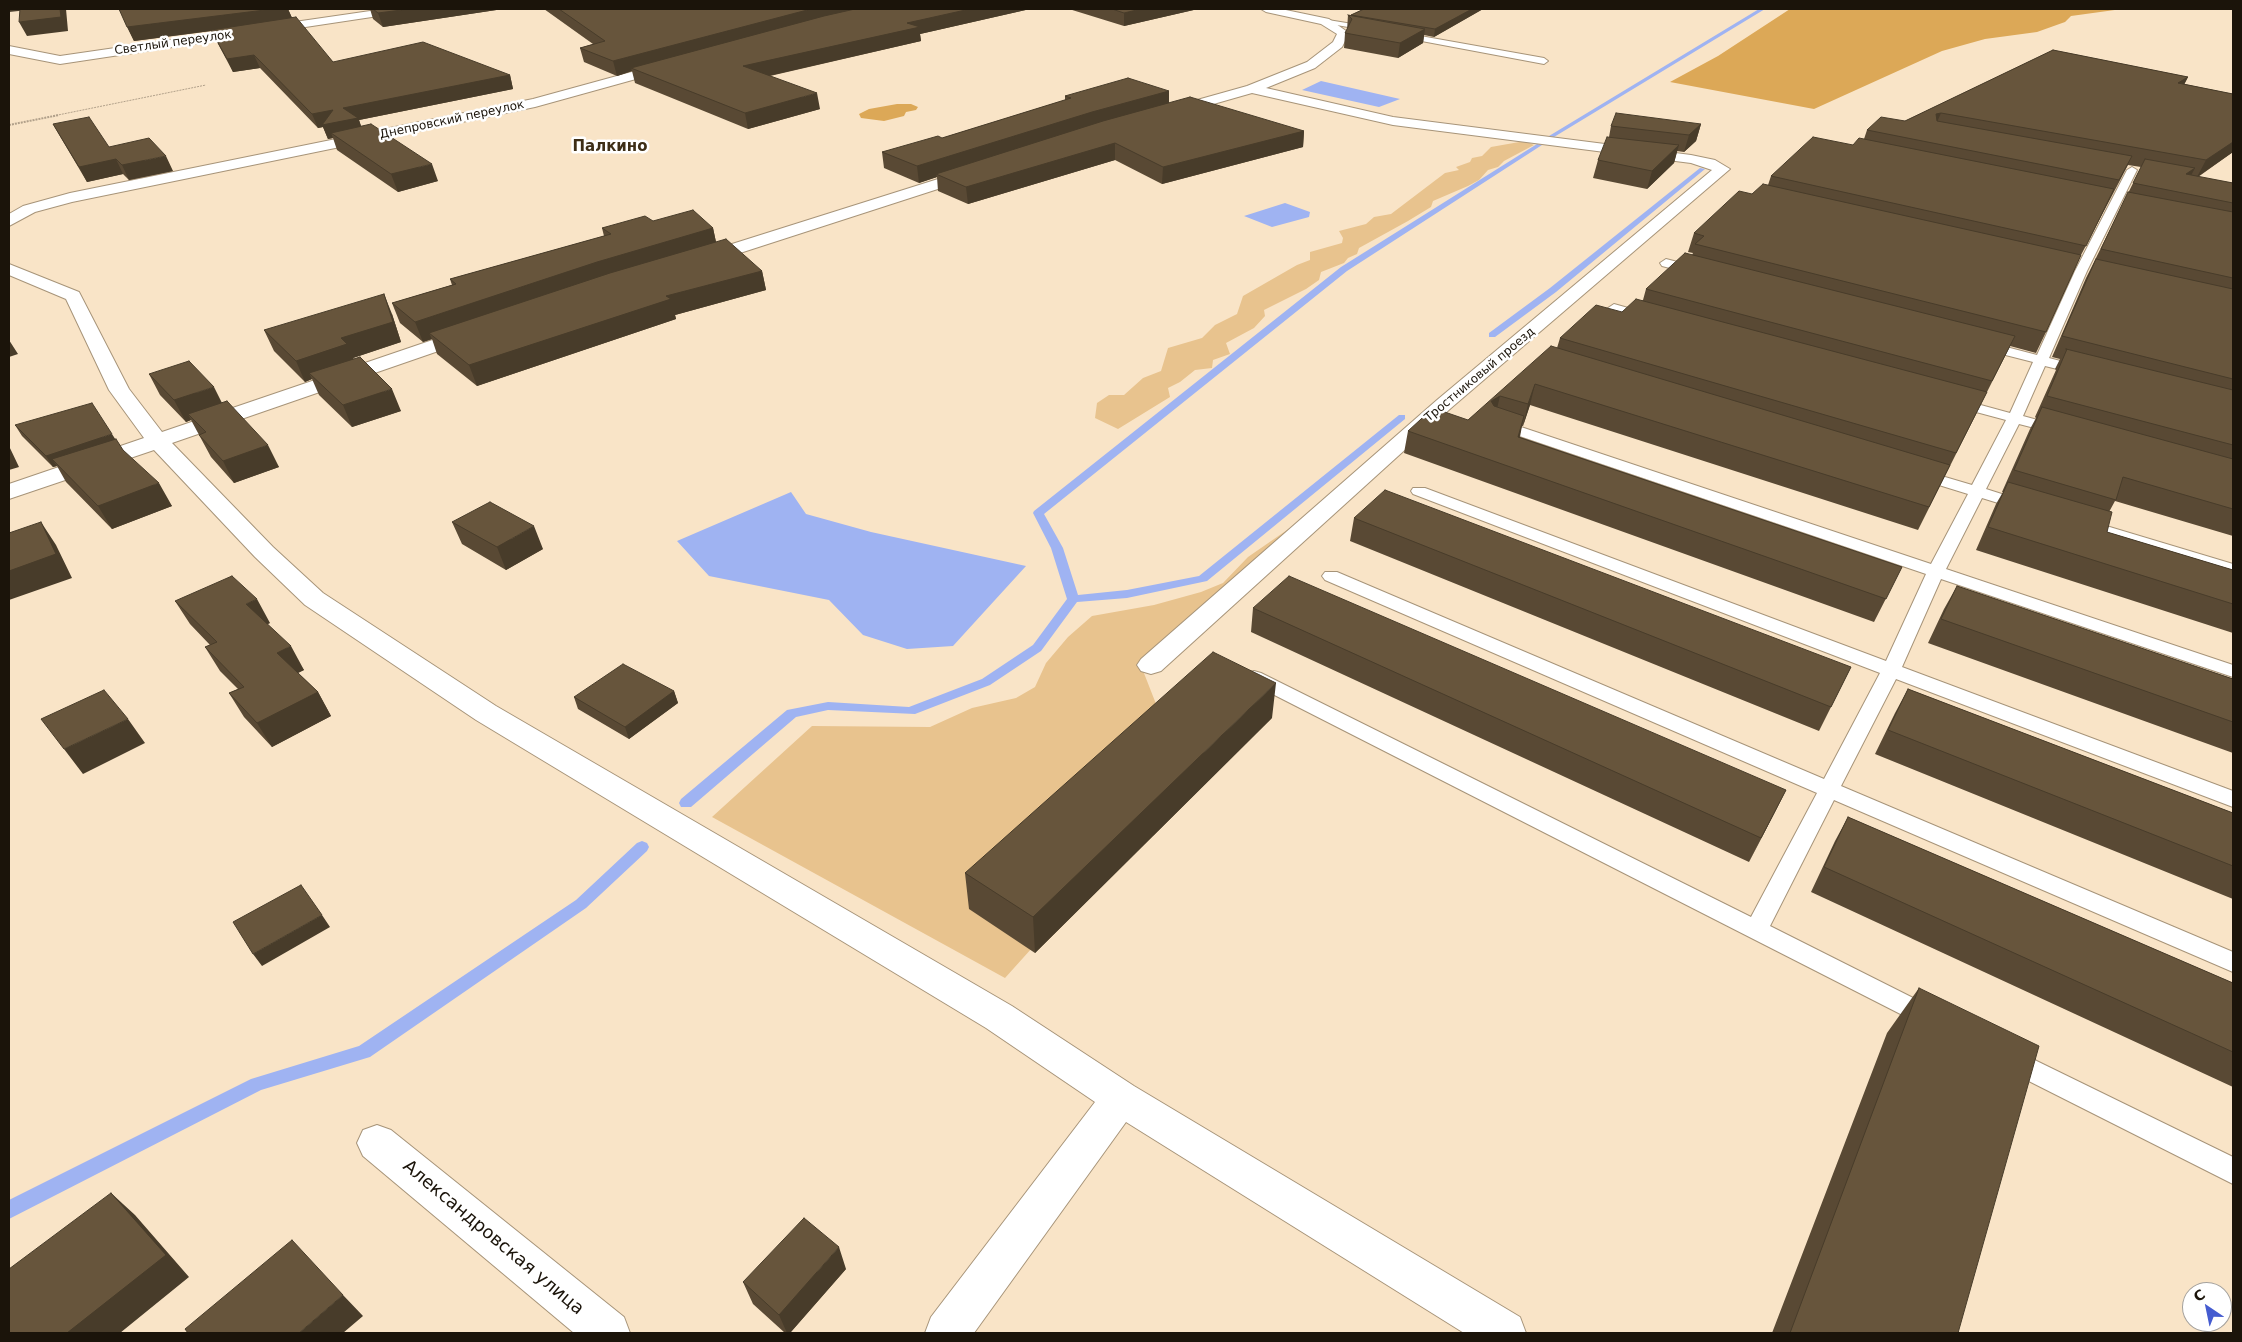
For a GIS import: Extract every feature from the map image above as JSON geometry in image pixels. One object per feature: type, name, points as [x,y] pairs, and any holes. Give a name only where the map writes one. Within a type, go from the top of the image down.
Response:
[{"type":"street","name":"Светлый переулок","points":[[9,50],[60,60],[405,9]]},
{"type":"street","points":[[1156,116],[1252,89],[1311,65],[1338,44],[1343,33],[1327,15],[1266,9]]},
{"type":"street","name":"Днепровский переулок","points":[[9,221],[29,210],[70,198],[535,103],[681,63]]},
{"type":"street","name":"Тростниковый проезд","points":[[1151,665],[1444,404],[1722,169],[1710,163],[1691,159],[1392,121],[1252,89]]},
{"type":"street","points":[[681,266],[987,168]]},
{"type":"street","points":[[9,269],[73,296],[119,390],[157,440],[264,552],[314,599],[486,713],[999,1017],[1121,1098],[1504,1333]]},
{"type":"street","points":[[9,492],[487,328]]},
{"type":"street","points":[[947,1333],[1121,1098]]},
{"type":"street","name":"Александровская улица","points":[[377,1143],[608,1333]]},
{"type":"lane","points":[[1327,15],[1379,30]]},
{"type":"lane","points":[[1389,32],[1544,61]]},
{"type":"lane","points":[[1756,930],[1891,670],[1936,572],[2015,418],[2081,271],[2132,170]]},
{"type":"lane","points":[[1666,263],[1714,275]]},
{"type":"lane","points":[[1614,308],[1661,321]]},
{"type":"lane","points":[[1974,343],[2099,375]]},
{"type":"lane","points":[[1938,397],[2072,434]]},
{"type":"lane","points":[[1495,423],[2233,671]]},
{"type":"lane","points":[[1902,469],[2034,509]]},
{"type":"lane","points":[[1419,491],[2233,799]]},
{"type":"lane","points":[[2072,521],[2233,570]]},
{"type":"lane","points":[[1331,576],[2233,962]]},
{"type":"lane","points":[[1237,668],[1951,1028]]},
{"type":"lane","points":[[1995,1051],[2233,1171]]},
{"type":"path","points":[[9,125],[206,85]]},
{"type":"shaded area","points":[[1790,9],[2122,9],[2071,16],[2065,22],[2037,32],[1985,39],[1942,51],[1814,109],[1670,82],[1718,56]]},
{"type":"shaded area","points":[[897,104],[911,104],[918,107],[916,110],[906,112],[904,116],[884,121],[861,118],[859,114],[869,109]]},
{"type":"shaded area","points":[[1525,141],[1534,145],[1504,161],[1498,167],[1488,170],[1479,180],[1433,201],[1431,207],[1359,248],[1357,254],[1348,258],[1344,263],[1321,272],[1319,280],[1306,289],[1264,310],[1265,316],[1254,328],[1226,343],[1230,354],[1213,360],[1212,368],[1195,370],[1180,382],[1168,388],[1170,397],[1118,429],[1095,418],[1097,403],[1109,395],[1124,395],[1143,378],[1161,371],[1168,348],[1202,338],[1215,325],[1237,314],[1243,296],[1297,265],[1310,260],[1310,252],[1342,243],[1343,238],[1339,231],[1366,224],[1374,217],[1391,214],[1445,173],[1459,170],[1456,167],[1470,162],[1472,158],[1482,156],[1491,147]]},
{"type":"shaded area","points":[[1342,492],[1140,663],[1185,778],[1005,978],[712,817],[812,726],[930,727],[972,708],[1016,698],[1035,687],[1046,663],[1068,637],[1092,616],[1154,605],[1201,592],[1223,583],[1248,557]]},
{"type":"water","points":[[1321,81],[1400,99],[1379,107],[1302,90]]},
{"type":"water","points":[[1285,203],[1310,212],[1309,217],[1272,227],[1244,216]]},
{"type":"water","points":[[791,492],[806,514],[871,532],[1026,566],[953,646],[907,649],[863,635],[829,600],[709,576],[677,541]]},
{"type":"building","points":[[20,9],[60,9],[61,17],[19,22]]},
{"type":"building","points":[[119,9],[273,9],[127,27]]},
{"type":"building","points":[[373,9],[409,9],[378,13]]},
{"type":"building","points":[[559,9],[811,9],[613,61],[580,48],[605,41]]},
{"type":"building","points":[[855,9],[970,9],[907,23],[920,27],[743,66],[817,93],[745,113],[631,68],[824,16]]},
{"type":"building","points":[[1112,9],[1141,9],[1124,13]]},
{"type":"building","points":[[1364,9],[1472,9],[1435,29],[1351,15]]},
{"type":"building","points":[[1348,15],[1425,29],[1400,43],[1345,33],[1352,19]]},
{"type":"building","points":[[296,17],[333,62],[423,42],[510,75],[343,108],[358,118],[322,125],[333,110],[312,114],[254,55],[227,59],[211,30]]},
{"type":"building","points":[[2053,50],[2188,77],[2178,83],[2233,94],[2233,142],[2206,160],[1941,113],[1936,114],[1937,121],[2132,156],[2119,180],[1867,130],[1881,117],[1905,121]]},
{"type":"building","points":[[1128,78],[1169,91],[1092,112],[917,166],[882,152],[938,136],[942,138],[1071,98],[1065,96]]},
{"type":"building","points":[[1190,97],[1304,131],[1163,167],[1115,143],[966,187],[936,174],[1103,121]]},
{"type":"building","points":[[1616,113],[1701,124],[1689,135],[1611,126]]},
{"type":"building","points":[[89,117],[109,147],[149,138],[166,156],[122,165],[116,159],[79,167],[53,124]]},
{"type":"building","points":[[371,124],[432,164],[391,174],[331,133]]},
{"type":"building","points":[[1607,137],[1679,145],[1652,171],[1598,160]]},
{"type":"building","points":[[1813,137],[1853,145],[1859,138],[2114,189],[2086,246],[1771,176]]},
{"type":"building","points":[[2145,159],[2195,168],[2186,174],[2233,183],[2233,203],[2133,183]]},
{"type":"building","points":[[1763,184],[2081,255],[2046,332],[1695,244],[1704,236],[1694,233],[1739,191],[1752,194]]},
{"type":"building","points":[[2128,192],[2233,212],[2233,278],[2101,249]]},
{"type":"building","points":[[693,210],[713,228],[597,262],[415,322],[392,303],[456,284],[450,279],[611,234],[602,228],[645,216],[653,221]]},
{"type":"building","points":[[726,239],[762,271],[666,296],[671,299],[469,365],[429,333],[610,273]]},
{"type":"building","points":[[1685,253],[2015,336],[1992,381],[1646,289]]},
{"type":"building","points":[[2096,259],[2233,289],[2233,379],[2062,336]]},
{"type":"building","points":[[384,294],[393,322],[341,338],[347,344],[296,361],[264,330]]},
{"type":"building","points":[[1636,299],[1987,392],[1956,453],[1560,338],[1596,305],[1622,312]]},
{"type":"building","points":[[1551,346],[1950,465],[1929,507],[1535,384],[1528,404],[1500,396],[1491,401],[1494,406],[1524,416],[1518,437],[1902,567],[1886,599],[1408,431],[1433,408],[1468,420]]},
{"type":"building","points":[[2067,349],[2233,390],[2233,445],[2047,396]]},
{"type":"building","points":[[360,357],[392,389],[343,405],[309,373]]},
{"type":"building","points":[[189,361],[214,387],[174,400],[149,374]]},
{"type":"building","points":[[227,401],[268,445],[223,461],[199,435],[206,432],[188,414]]},
{"type":"building","points":[[92,403],[112,434],[46,456],[15,425]]},
{"type":"building","points":[[2042,407],[2233,459],[2233,509],[2123,477],[2116,500],[2014,470]]},
{"type":"building","points":[[116,439],[123,450],[159,483],[98,506],[52,459]]},
{"type":"building","points":[[2008,482],[2112,512],[2107,532],[2233,570],[2233,604],[1988,527]]},
{"type":"building","points":[[1385,490],[1851,667],[1831,707],[1354,518]]},
{"type":"building","points":[[490,502],[534,526],[497,547],[452,522]]},
{"type":"building","points":[[41,522],[56,554],[9,571],[9,533]]},
{"type":"building","points":[[232,576],[257,599],[246,604],[291,646],[277,653],[318,692],[257,723],[229,693],[244,687],[205,647],[217,642],[175,601]]},
{"type":"building","points":[[1289,576],[1786,790],[1761,838],[1253,608]]},
{"type":"building","points":[[1957,586],[2233,679],[2233,722],[1941,619]]},
{"type":"building","points":[[1213,652],[1276,683],[1033,917],[965,873]]},
{"type":"building","points":[[623,664],[674,691],[625,727],[574,697]]},
{"type":"building","points":[[1908,689],[2233,813],[2233,866],[1888,730]]},
{"type":"building","points":[[104,690],[128,719],[64,749],[41,719]]},
{"type":"building","points":[[1848,817],[2233,983],[2233,1052],[1824,867]]},
{"type":"building","points":[[301,885],[322,915],[253,954],[233,922]]},
{"type":"building","points":[[1919,988],[2039,1046],[1958,1333],[1790,1333]]},
{"type":"building","points":[[111,1193],[166,1255],[67,1333],[9,1333],[9,1269]]},
{"type":"building","points":[[804,1218],[839,1247],[779,1315],[743,1282]]},
{"type":"building","points":[[292,1240],[343,1295],[299,1333],[188,1333],[185,1329]]},
{"type":"waterway","points":[[1552,136],[1762,9]]},
{"type":"waterway","points":[[1073,599],[1057,548],[1038,513],[1344,269],[1539,145]]},
{"type":"waterway","points":[[1492,335],[1553,290],[1702,169]]},
{"type":"waterway","points":[[1073,599],[1127,594],[1203,579],[1402,417]]},
{"type":"waterway","points":[[686,803],[792,713],[828,706],[910,711],[986,682],[1037,648],[1073,599]]},
{"type":"waterway","points":[[9,1210],[257,1084],[364,1052],[581,904],[642,847]]},
{"type":"district","name":"Палкино","points":[[610,147]]}]
